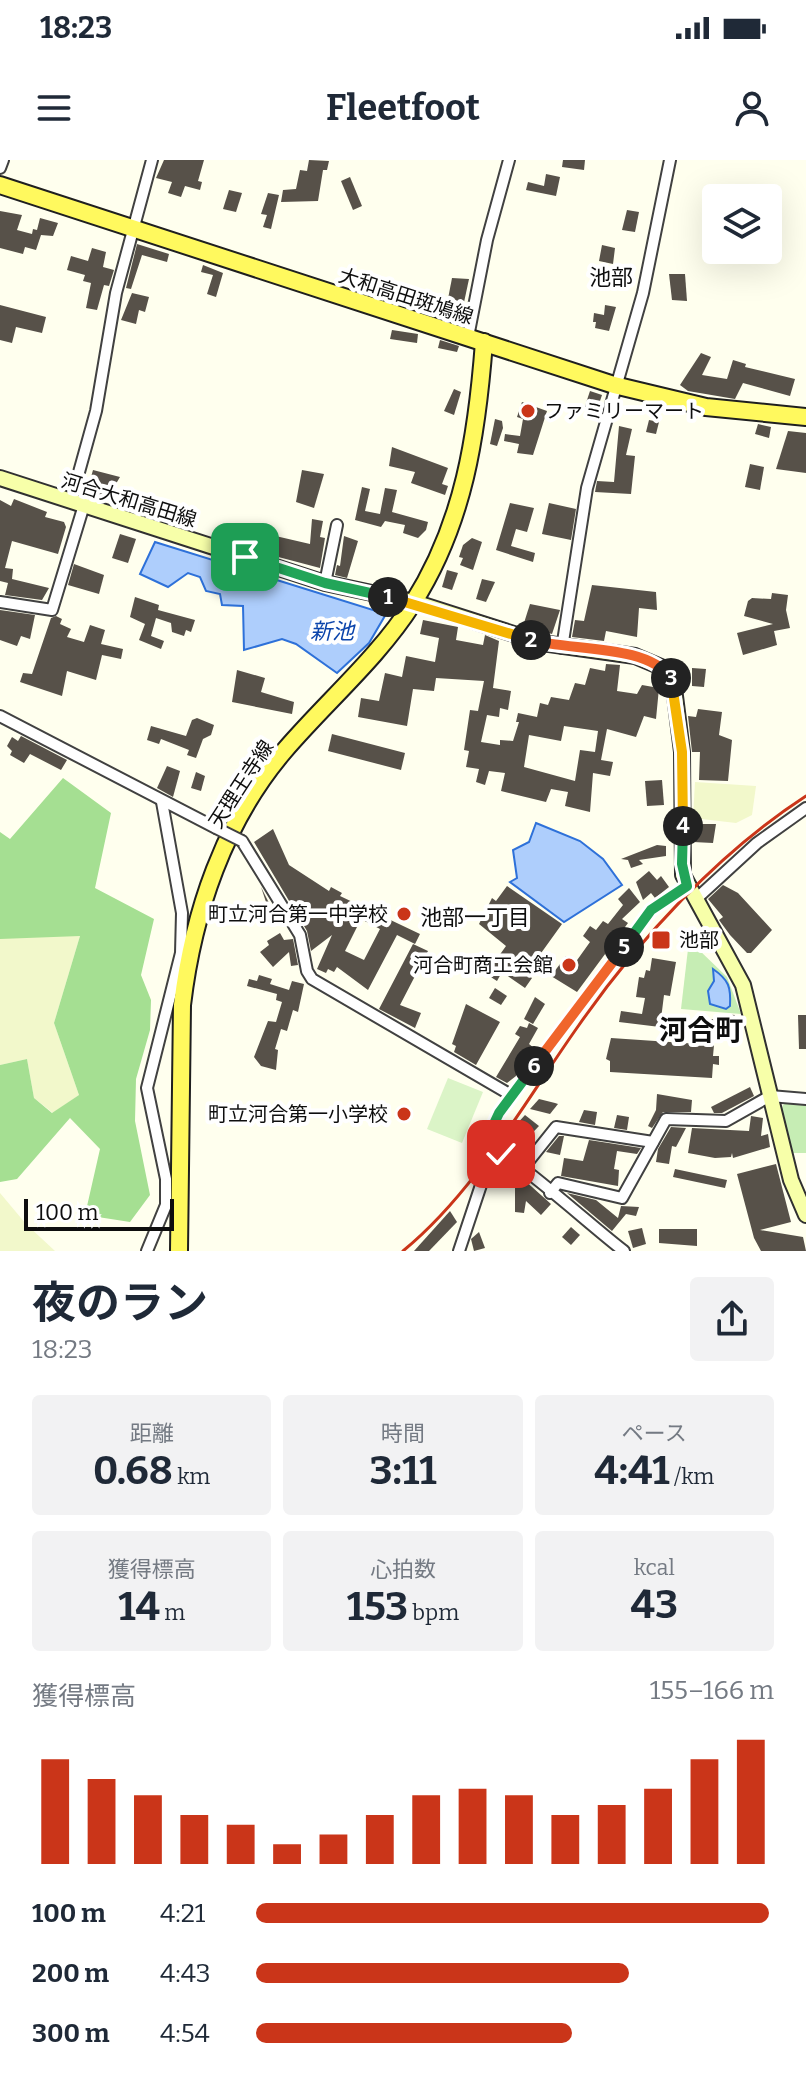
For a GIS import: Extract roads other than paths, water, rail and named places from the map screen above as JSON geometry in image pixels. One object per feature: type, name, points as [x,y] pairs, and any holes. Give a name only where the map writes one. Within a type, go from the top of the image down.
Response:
[{"type":"main road","name":"大和高田斑鳩線","points":[[0,185],[614,385],[706,407],[806,417]]},
{"type":"main road","name":"天理王寺線","points":[[179,1251],[182,1005],[186,968],[207,890],[222,852],[266,774],[356,676],[414,602],[440,551],[463,490],[476,429],[476,340]]},
{"type":"main road","name":"河合大和高田線","points":[[0,478],[325,583],[414,602],[562,648],[645,658],[661,667],[672,680],[684,774],[682,864],[687,886],[743,985],[791,1180],[806,1215]]},
{"type":"street","points":[[0,168],[3,160]]},
{"type":"street","points":[[0,602],[52,610],[78,503],[111,319],[152,160]]},
{"type":"street","points":[[476,340],[487,240],[509,160]]},
{"type":"street","points":[[562,648],[587,488],[614,385],[643,293],[670,160]]},
{"type":"street","points":[[325,583],[337,525]]},
{"type":"street","points":[[0,716],[242,841],[300,935],[307,971],[312,979],[511,1095]]},
{"type":"street","points":[[147,1251],[166,1205],[166,1179],[147,1088],[181,953],[178,888],[162,802]]},
{"type":"street","points":[[695,900],[757,843],[806,808]]},
{"type":"street","points":[[459,1251],[488,1156],[484,1145],[511,1095],[651,910],[687,886]]},
{"type":"street","points":[[550,1193],[558,1183],[622,1198],[666,1119],[726,1121],[770,1096],[806,1099]]},
{"type":"street","points":[[524,1167],[556,1127],[653,1142]]},
{"type":"street","points":[[488,1156],[501,1154],[524,1167],[550,1193],[624,1251]]},
{"type":"water","name":"新池","points":[[155,542],[386,614],[369,643],[337,673],[296,644],[282,639],[244,650],[243,606],[222,605],[220,594],[206,591],[200,577],[188,573],[168,587],[140,574]]},
{"type":"water","points":[[536,823],[580,841],[603,859],[622,885],[564,922],[510,882],[517,878],[513,850],[529,842]]},
{"type":"water","points":[[713,969],[728,984],[730,1006],[726,1009],[710,1004],[708,991],[714,981]]},
{"type":"railway","points":[[403,1251],[454,1201],[477,1173],[602,993],[654,930],[711,871],[806,796]]},
{"type":"place","name":"ファミリーマート","points":[[528,411]]},
{"type":"place","name":"町立河合第一中学校","points":[[404,914]]},
{"type":"place","name":"池部","points":[[661,940]]},
{"type":"place","name":"河合町商工会館","points":[[569,965]]},
{"type":"place","name":"町立河合第一小学校","points":[[404,1114]]},
{"type":"district","name":"池部","points":[[611,277]]},
{"type":"district","name":"池部一丁目","points":[[475,917]]},
{"type":"district","name":"河合町","points":[[701,1030]]}]
